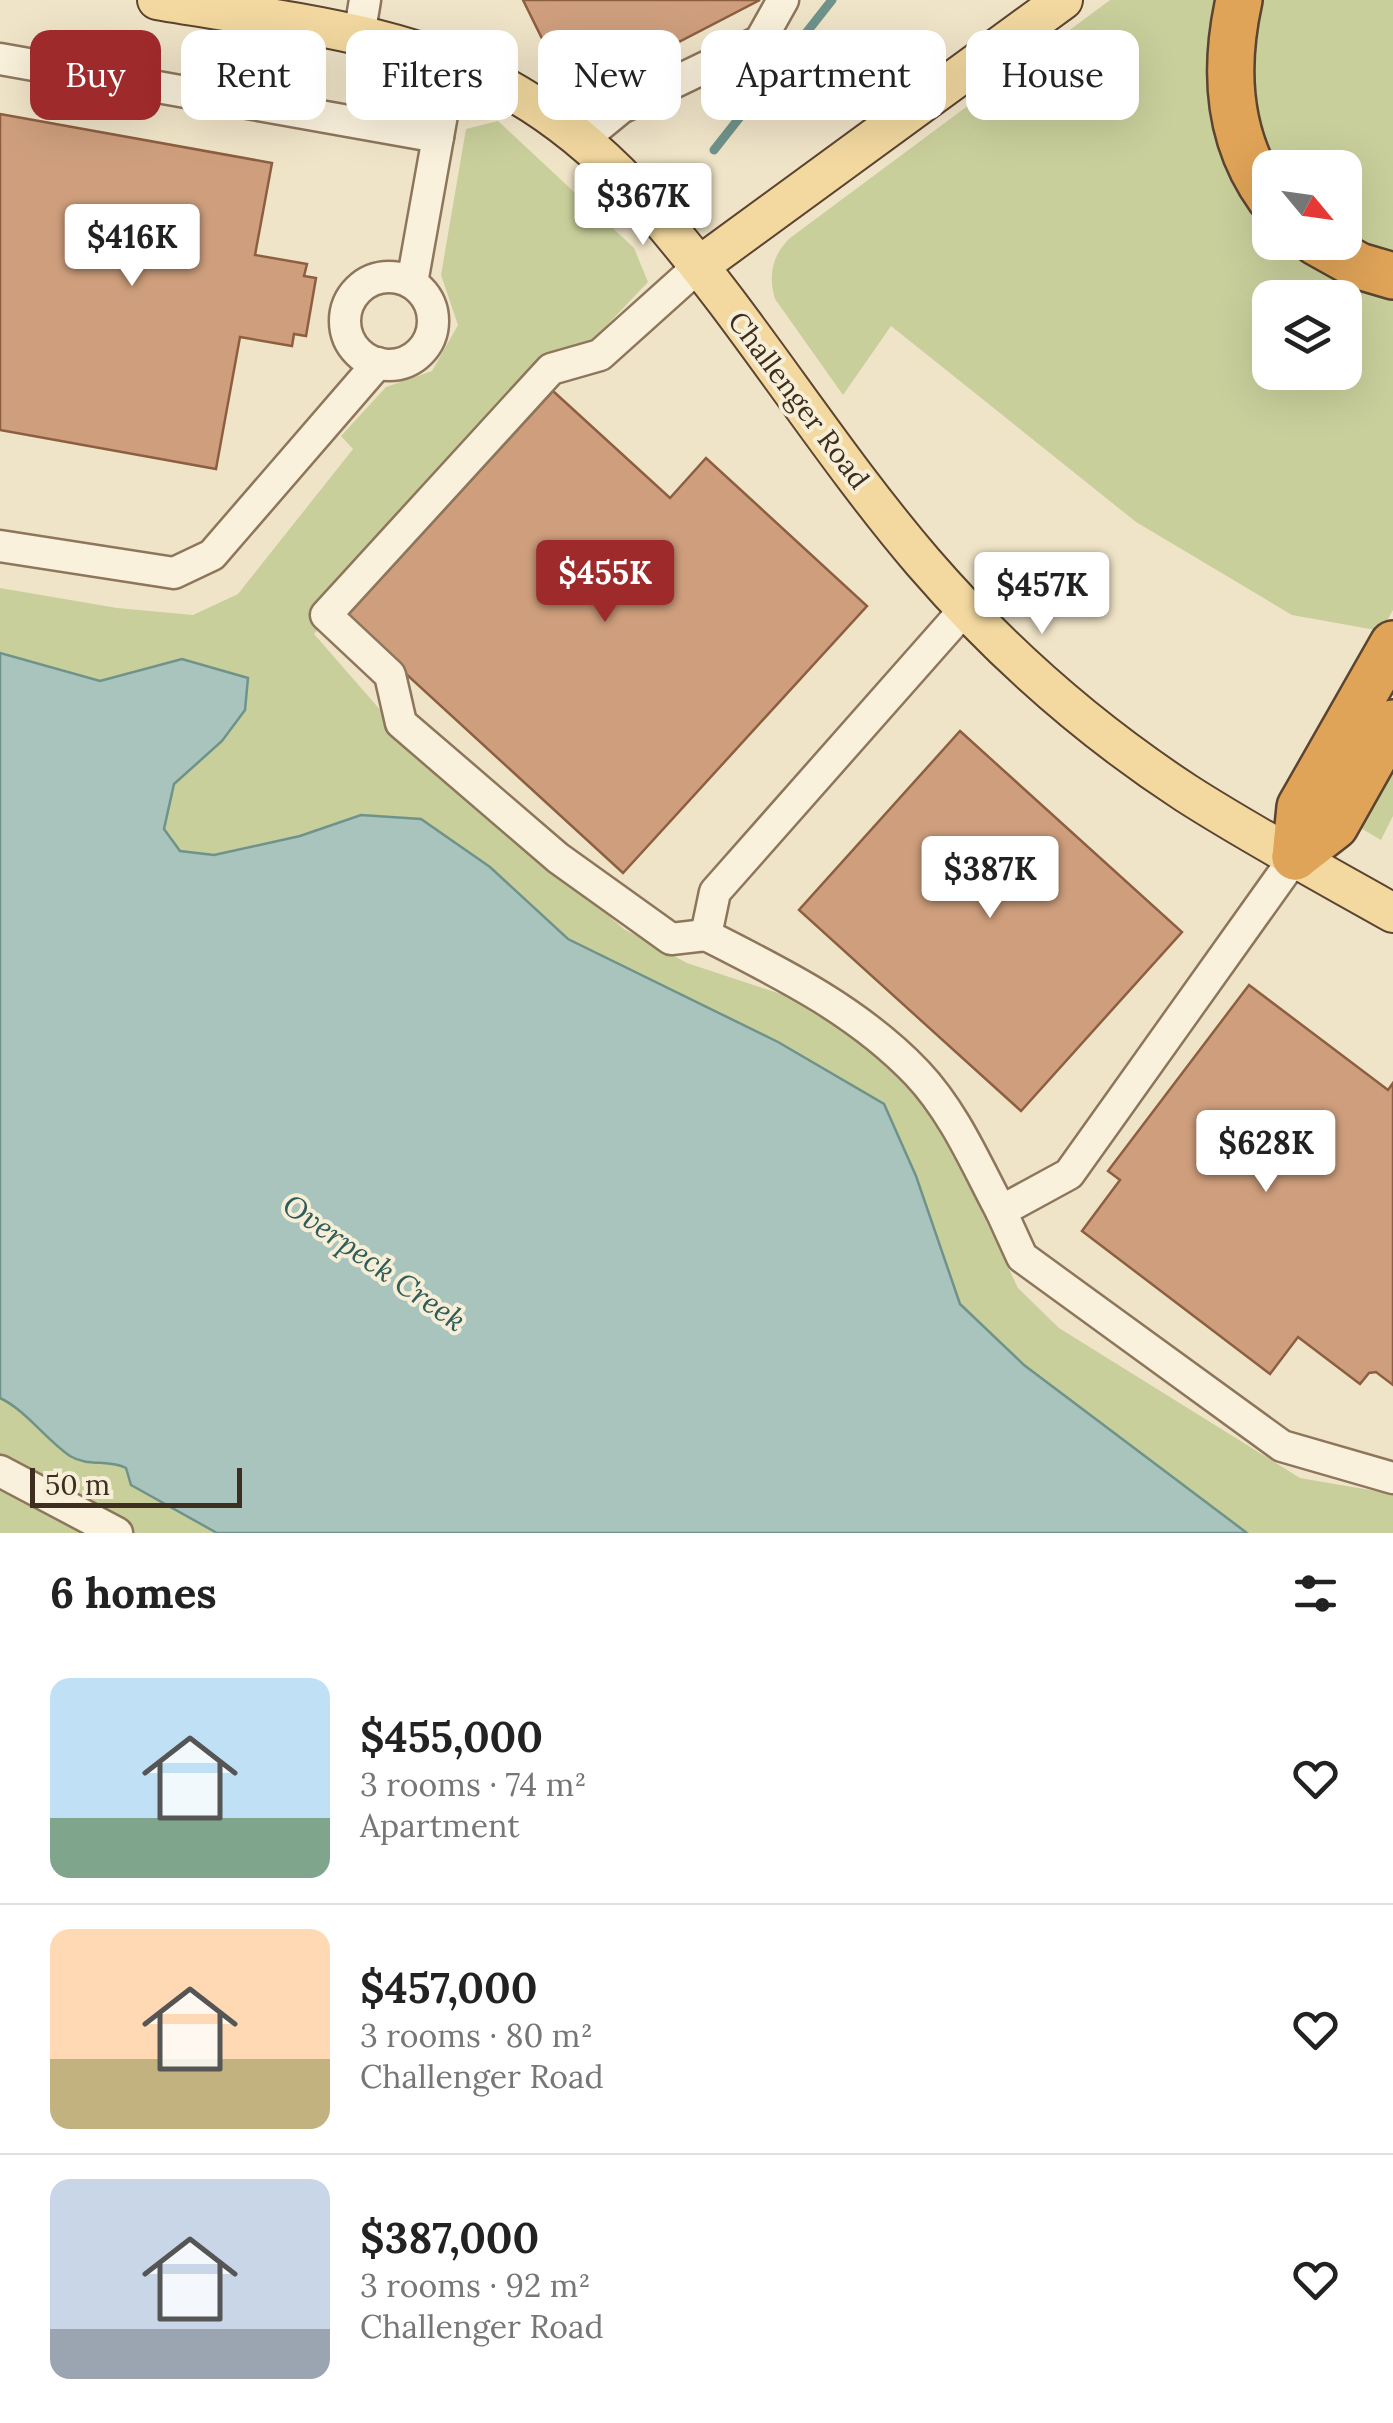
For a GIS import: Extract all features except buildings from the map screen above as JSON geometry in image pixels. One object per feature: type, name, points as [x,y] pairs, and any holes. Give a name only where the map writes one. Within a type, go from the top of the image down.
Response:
[{"type":"highway","points":[[1239,0],[1230,47],[1234,110],[1243,148],[1252,165]]},
{"type":"highway","points":[[1348,260],[1393,276]]},
{"type":"highway","points":[[1295,857],[1300,807],[1393,644]]},
{"type":"highway","points":[[1295,857],[1335,826],[1393,723]]},
{"type":"main road","name":"Challenger Road","points":[[157,0],[362,18],[385,30]]},
{"type":"main road","points":[[699,266],[1063,0]]},
{"type":"main road","name":"Challenger Road","points":[[518,95],[582,140],[649,202],[896,530],[965,609],[1034,675],[1104,735],[1187,793],[1393,913]]},
{"type":"lane","points":[[582,140],[621,108],[760,41],[783,0]]},
{"type":"lane","points":[[0,60],[438,138]]},
{"type":"lane","points":[[412,283],[441,120]]},
{"type":"lane","points":[[699,266],[600,354],[551,369],[326,616],[390,674],[401,723],[558,858],[670,939],[706,935],[792,979],[862,1023],[919,1074],[956,1126],[1022,1256],[1282,1446],[1393,1478]]},
{"type":"lane","points":[[377,278],[412,283],[430,306],[430,335],[423,348],[398,364],[378,363],[362,356],[346,327],[348,306],[359,289],[377,278]]},
{"type":"lane","points":[[0,546],[174,573],[212,555],[378,363]]},
{"type":"lane","points":[[706,935],[715,892],[965,609]]},
{"type":"lane","points":[[1001,1211],[1068,1174],[1295,857]]},
{"type":"lane","points":[[0,1471],[117,1533]]},
{"type":"green space","points":[[1110,0],[1224,0],[1252,150],[1252,260],[1320,260],[1393,294],[1393,610],[1381,631],[1292,615],[1136,522],[891,326],[843,395],[775,299],[773,266],[790,238],[966,107],[966,120],[1139,120],[1139,30],[1070,30]]},
{"type":"green space","points":[[1255,0],[1393,0],[1393,255],[1362,244],[1362,150],[1264,150],[1252,119]]},
{"type":"green space","points":[[498,121],[634,248],[648,282],[314,634],[417,752],[624,929],[687,963],[790,997],[871,1041],[919,1095],[970,1187],[1018,1288],[1059,1328],[1300,1478],[1393,1494],[1393,1533],[1247,1533],[1024,1365],[960,1304],[916,1176],[884,1104],[778,1042],[568,939],[490,867],[421,819],[361,815],[300,836],[214,855],[180,851],[164,829],[174,784],[222,741],[182,659],[100,681],[0,653],[0,588],[117,608],[193,615],[238,594],[353,449],[341,436],[386,387],[432,371],[458,325],[441,275],[466,129]]},
{"type":"green space","points":[[1393,753],[1393,816],[1381,840],[1354,824]]},
{"type":"green space","points":[[0,1398],[94,1464],[126,1468],[131,1485],[217,1533],[0,1533]]},
{"type":"water","name":"Overpeck Creek","points":[[0,653],[100,681],[182,659],[248,678],[245,710],[222,741],[174,784],[164,829],[180,851],[214,855],[300,836],[361,815],[421,819],[490,867],[568,939],[778,1042],[884,1104],[916,1176],[960,1304],[1024,1365],[1247,1533],[217,1533],[131,1485],[126,1468],[70,1456],[0,1398]]},
{"type":"waterway","points":[[714,150],[832,0]]}]
